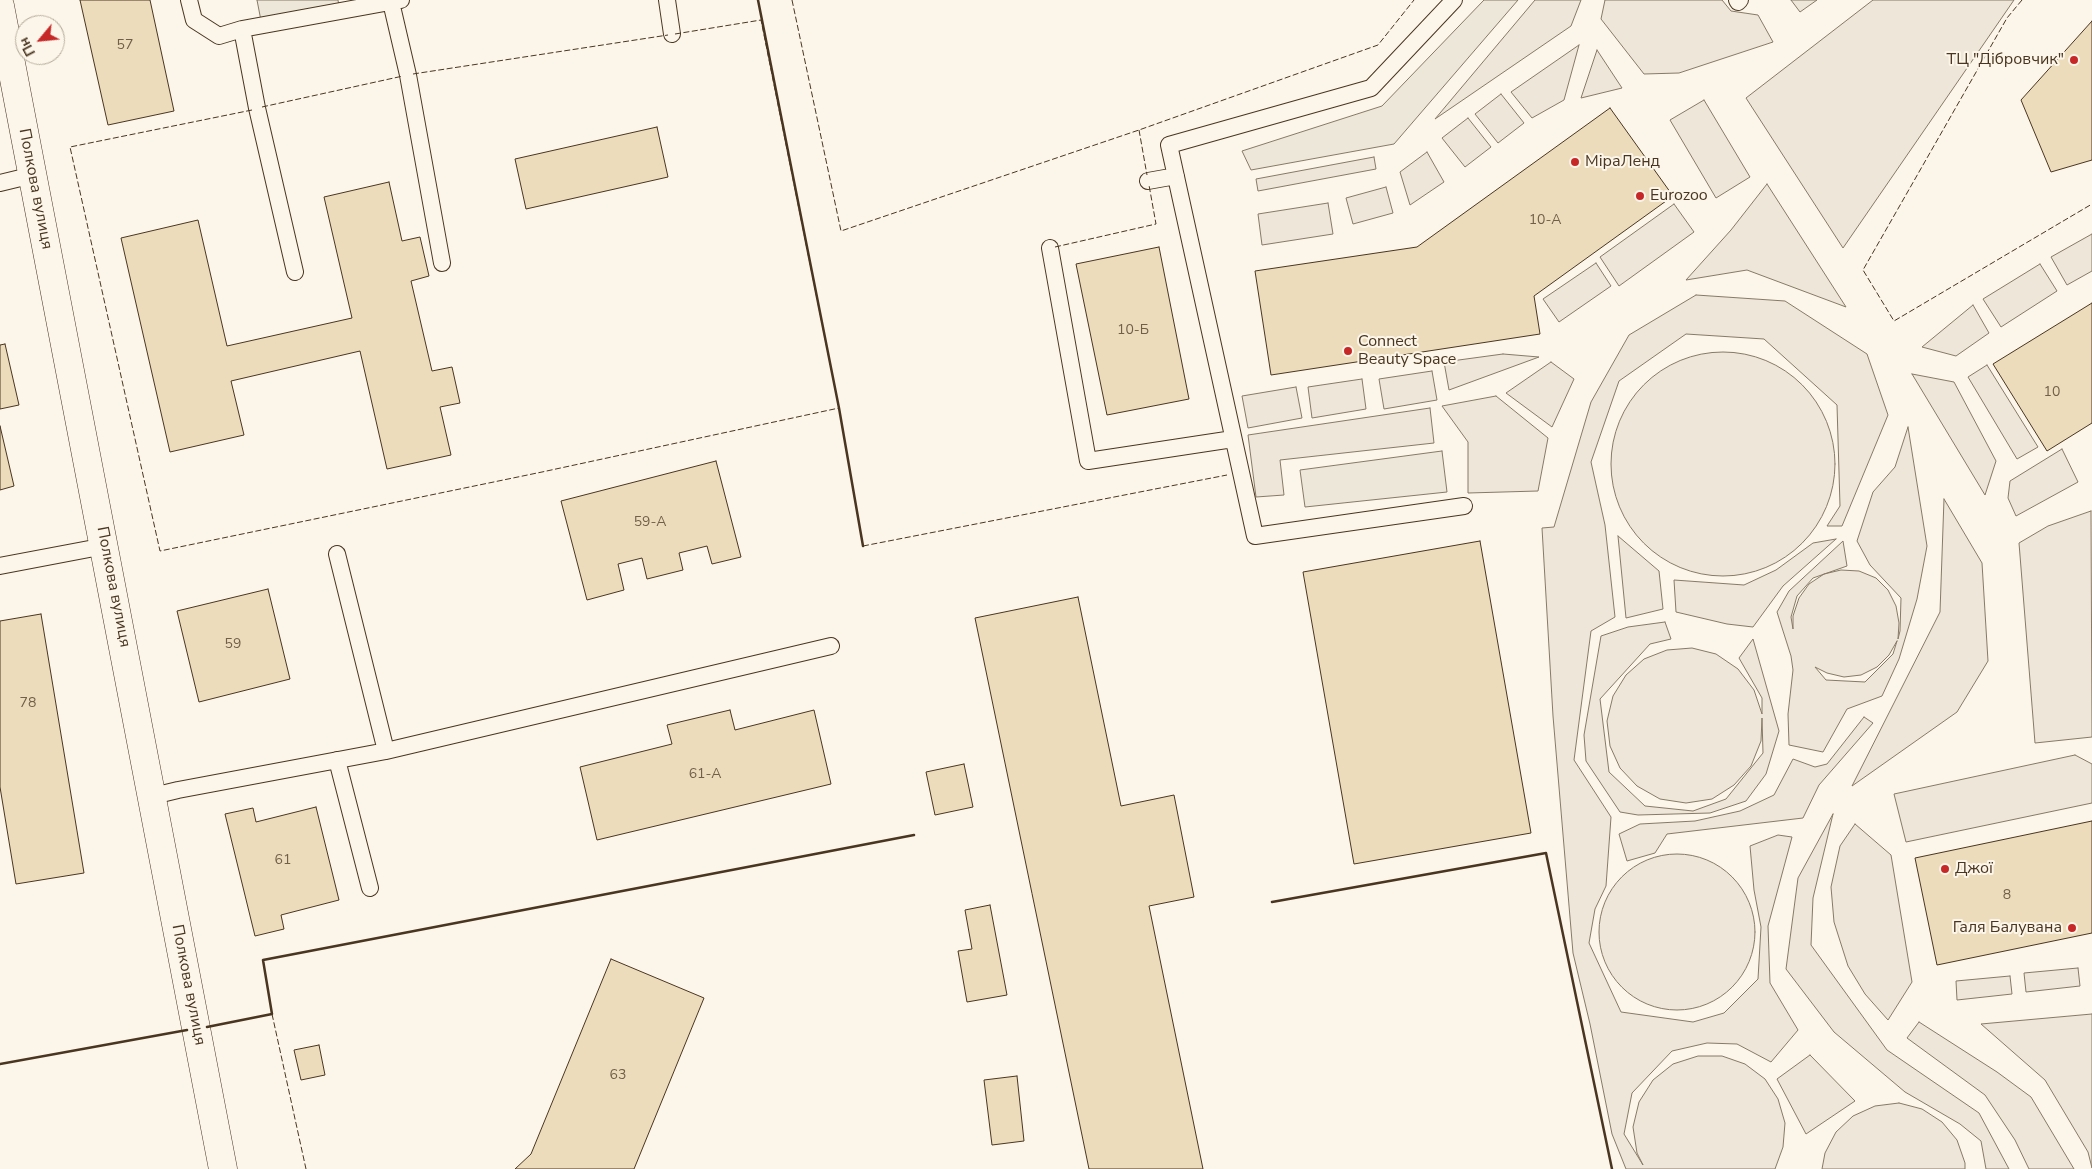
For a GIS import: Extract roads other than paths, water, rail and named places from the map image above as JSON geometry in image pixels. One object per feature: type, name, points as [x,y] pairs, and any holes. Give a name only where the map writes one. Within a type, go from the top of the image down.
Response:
[{"type":"street","name":"Полкова вулиця","points":[[0,6],[223,1169]]},
{"type":"lane","points":[[189,0],[194,20],[219,36],[242,29],[396,1],[442,263]]},
{"type":"lane","points":[[667,0],[672,34]]},
{"type":"lane","points":[[1454,0],[1370,88],[1169,145],[1255,536],[1464,506]]},
{"type":"lane","points":[[242,29],[257,108],[295,272]]},
{"type":"lane","points":[[0,183],[33,175]]},
{"type":"lane","points":[[1148,181],[1176,176]]},
{"type":"lane","points":[[1050,248],[1088,461],[1233,439]]},
{"type":"lane","points":[[0,566],[105,546]]},
{"type":"lane","points":[[336,554],[386,751]]},
{"type":"lane","points":[[153,796],[386,751],[831,646]]},
{"type":"lane","points":[[337,760],[370,888]]},
{"type":"place","name":"ТЦ \"Дібровчик\"","points":[[2074,60]]},
{"type":"place","name":"МіраЛенд","points":[[1575,162]]},
{"type":"place","name":"Eurozoo","points":[[1640,196]]},
{"type":"place","name":"Connect Beauty Space","points":[[1348,351]]},
{"type":"place","name":"Джої","points":[[1945,869]]},
{"type":"place","name":"Галя Балувана","points":[[2072,928]]}]
